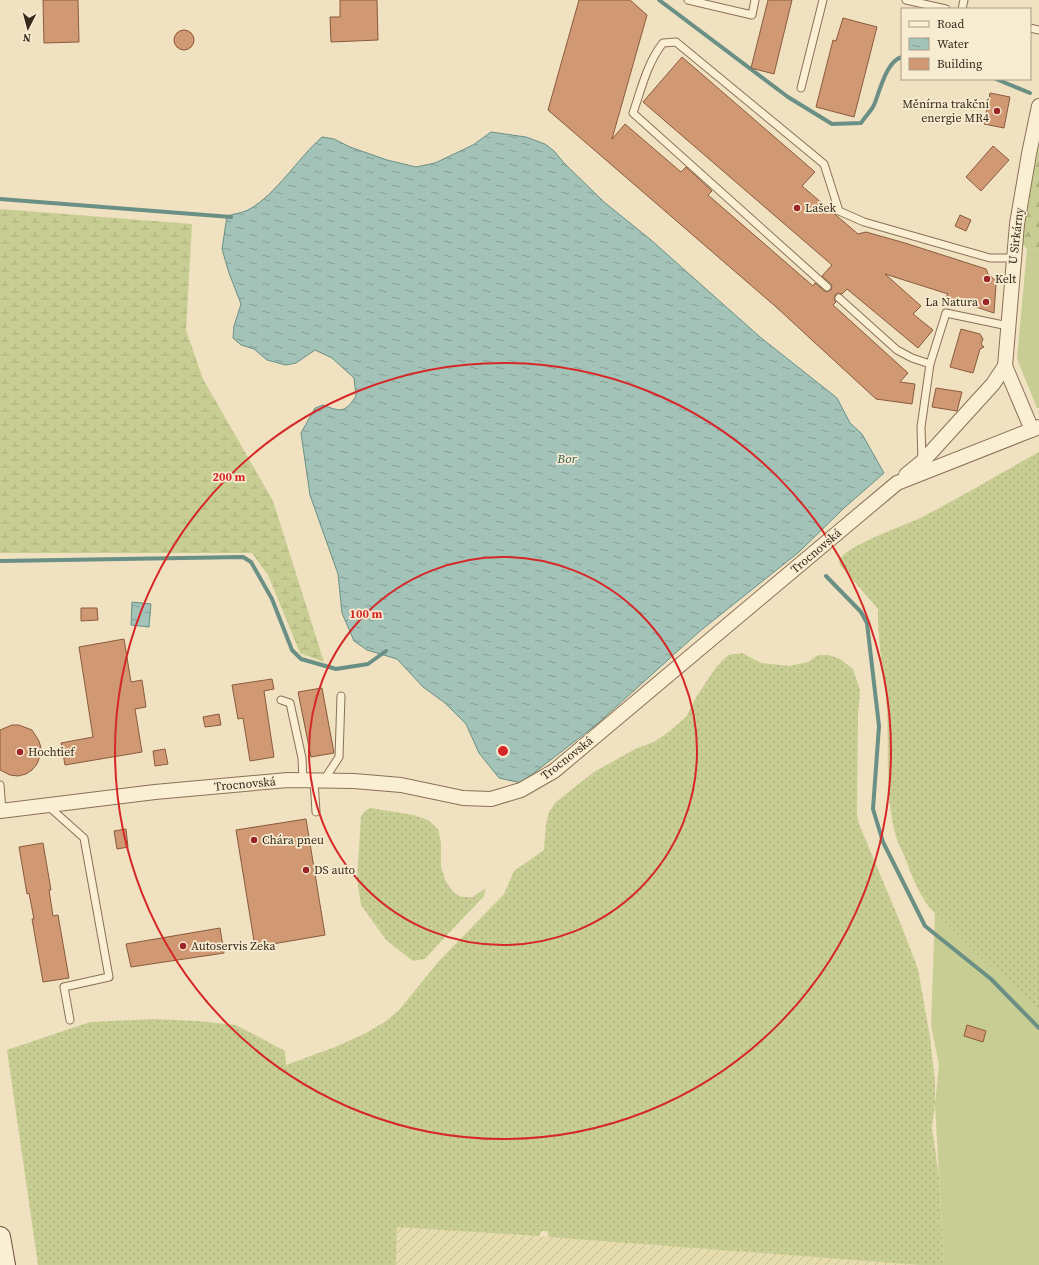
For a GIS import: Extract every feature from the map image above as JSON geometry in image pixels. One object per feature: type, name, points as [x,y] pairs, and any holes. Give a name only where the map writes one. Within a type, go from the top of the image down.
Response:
[{"type":"main road","points":[[0,1237],[5,1265]]},
{"type":"street","name":"U Sirkárny","points":[[897,483],[922,462],[993,384],[1005,366],[1017,224],[1039,106]]},
{"type":"street","name":"U Sirkárny","points":[[1005,366],[1035,428]]},
{"type":"street","name":"Trocnovská","points":[[1,811],[187,789],[288,780],[354,781],[402,785],[463,798],[491,799],[521,790],[554,771],[897,483],[1035,428]]},
{"type":"lane","points":[[688,0],[752,15],[755,0]]},
{"type":"lane","points":[[801,88],[823,0]]},
{"type":"lane","points":[[906,0],[942,8]]},
{"type":"lane","points":[[827,287],[632,113],[656,52],[663,43],[676,42],[824,164],[839,211],[864,222],[990,258],[1013,258]]},
{"type":"lane","points":[[839,298],[897,350],[912,358],[930,364]]},
{"type":"lane","points":[[922,462],[922,427],[930,364],[946,313],[1008,326]]},
{"type":"lane","points":[[314,780],[339,757],[341,696]]},
{"type":"lane","points":[[281,700],[290,703],[302,758],[314,780],[316,812]]},
{"type":"lane","points":[[0,785],[1,811]]},
{"type":"lane","points":[[47,805],[84,838],[109,977],[64,987],[70,1020]]},
{"type":"shaded area","points":[[397,1226],[648,1244],[919,1265],[396,1265]]},
{"type":"green space","points":[[1039,146],[1039,248],[1027,249],[1021,242],[1026,205]]},
{"type":"green space","points":[[0,209],[192,224],[186,330],[203,379],[273,501],[324,662],[300,653],[268,575],[252,553],[0,553]]},
{"type":"green space","points":[[1039,248],[1039,408],[1037,408],[1017,359],[1027,249]]},
{"type":"green space","points":[[1039,452],[1039,1014],[929,907],[913,877],[896,836],[890,803],[887,709],[879,634],[878,609],[840,565],[839,560],[854,547],[926,515]]},
{"type":"green space","points":[[742,653],[761,663],[789,666],[808,662],[818,655],[829,655],[840,659],[853,669],[860,690],[858,715],[857,814],[859,824],[918,969],[930,1037],[935,1081],[935,1104],[932,1127],[939,1177],[944,1265],[919,1265],[549,1237],[547,1231],[542,1231],[539,1236],[397,1227],[396,1265],[38,1265],[7,1050],[90,1022],[154,1019],[198,1021],[236,1025],[285,1051],[286,1065],[335,1047],[366,1033],[386,1021],[399,1010],[439,961],[504,894],[514,871],[544,850],[546,824],[549,812],[556,802],[594,772],[637,748],[654,742],[670,731],[686,717],[698,694],[717,666],[728,655]]},
{"type":"green space","points":[[370,808],[414,815],[428,820],[438,829],[441,843],[441,867],[446,882],[454,893],[462,897],[473,897],[486,888],[484,896],[425,959],[413,961],[386,940],[361,905],[357,879],[361,816]]},
{"type":"green space","points":[[935,912],[1039,1014],[1039,1265],[944,1265],[935,1104],[939,1065],[931,1026]]},
{"type":"water","name":"Bor","points":[[491,132],[526,137],[545,144],[554,151],[564,163],[604,202],[651,240],[760,337],[837,398],[850,423],[862,434],[884,473],[843,509],[799,552],[700,631],[597,724],[521,783],[499,778],[479,753],[466,724],[445,703],[423,687],[397,659],[367,650],[354,641],[342,613],[338,574],[310,495],[301,433],[315,408],[323,405],[342,410],[349,406],[356,396],[354,378],[332,358],[315,350],[296,363],[286,365],[267,360],[254,349],[241,345],[233,338],[234,326],[241,304],[229,273],[222,249],[227,216],[248,210],[268,195],[322,137],[334,139],[350,147],[387,160],[416,167],[435,163],[473,145]]},
{"type":"water","points":[[132,602],[151,604],[149,627],[131,625]]},
{"type":"building","points":[[43,0],[78,0],[79,42],[44,43]]},
{"type":"building","points":[[340,0],[377,0],[378,40],[331,42],[330,17],[340,17]]},
{"type":"building","points":[[579,0],[630,0],[647,15],[612,139],[625,124],[681,172],[686,167],[712,191],[708,195],[813,286],[815,283],[826,292],[831,290],[832,285],[822,276],[832,265],[643,102],[682,57],[815,172],[802,186],[858,234],[866,232],[986,269],[988,274],[996,281],[994,313],[946,297],[948,294],[885,274],[921,306],[913,314],[933,330],[918,348],[847,289],[842,294],[838,293],[835,295],[834,299],[836,302],[833,305],[908,373],[900,382],[915,384],[912,404],[876,399],[775,306],[548,110]]},
{"type":"building","points":[[768,0],[792,0],[774,74],[751,68]]},
{"type":"building","points":[[843,18],[877,27],[854,117],[816,107],[833,40],[836,41]]},
{"type":"building","points":[[184,30],[191,33],[194,40],[191,47],[184,50],[177,47],[174,40],[177,33]]},
{"type":"building","name":"Měnírna trakční energie MR4","points":[[990,93],[1010,97],[1004,128],[984,124]]},
{"type":"building","points":[[993,146],[1009,160],[981,191],[966,177]]},
{"type":"building","points":[[960,215],[971,220],[966,231],[955,226]]},
{"type":"building","points":[[961,329],[980,334],[983,339],[981,344],[984,347],[980,349],[973,373],[950,367]]},
{"type":"building","points":[[936,388],[962,392],[957,411],[932,407]]},
{"type":"building","points":[[81,608],[97,608],[98,620],[81,621]]},
{"type":"building","points":[[124,639],[131,682],[142,680],[146,707],[135,709],[142,752],[65,765],[61,743],[93,737],[79,647]]},
{"type":"building","points":[[272,679],[274,689],[264,691],[274,757],[250,761],[243,718],[238,719],[232,685]]},
{"type":"building","points":[[322,688],[334,753],[311,757],[298,692]]},
{"type":"building","points":[[219,714],[221,725],[205,727],[203,717]]},
{"type":"building","name":"Hochtief","points":[[12,725],[19,725],[32,730],[39,741],[41,748],[37,764],[26,774],[18,776],[10,775],[0,770],[0,730]]},
{"type":"building","points":[[165,749],[168,764],[155,766],[153,751]]},
{"type":"building","points":[[306,819],[325,935],[255,947],[236,830]]},
{"type":"building","points":[[126,829],[128,847],[117,849],[114,831]]},
{"type":"building","points":[[43,843],[51,890],[49,890],[53,916],[58,915],[69,978],[43,982],[32,919],[34,919],[29,893],[27,894],[19,847]]},
{"type":"building","points":[[220,928],[224,953],[131,967],[126,944]]},
{"type":"building","points":[[967,1025],[986,1031],[983,1042],[964,1036]]},
{"type":"waterway","points":[[659,0],[788,97],[832,124],[861,123],[874,105],[888,70],[896,60],[901,58]]},
{"type":"waterway","points":[[998,80],[1030,93]]},
{"type":"waterway","points":[[0,199],[231,217]]},
{"type":"waterway","points":[[0,561],[243,557],[251,562],[272,599],[292,650],[301,659],[336,669],[368,664],[386,651]]},
{"type":"waterway","points":[[826,576],[861,612],[867,623],[879,726],[873,809],[883,842],[925,926],[991,979],[1039,1028]]},
{"type":"place","name":"Měnírna trakční energie MR4","points":[[997,111]]},
{"type":"place","name":"Lašek","points":[[797,208]]},
{"type":"place","name":"Kelt","points":[[987,279]]},
{"type":"place","name":"La Natura","points":[[986,302]]},
{"type":"place","name":"Hochtief","points":[[20,752]]},
{"type":"place","name":"Chára pneu","points":[[254,840]]},
{"type":"place","name":"DS auto","points":[[306,870]]},
{"type":"place","name":"Autoservis Zeka","points":[[183,946]]}]
